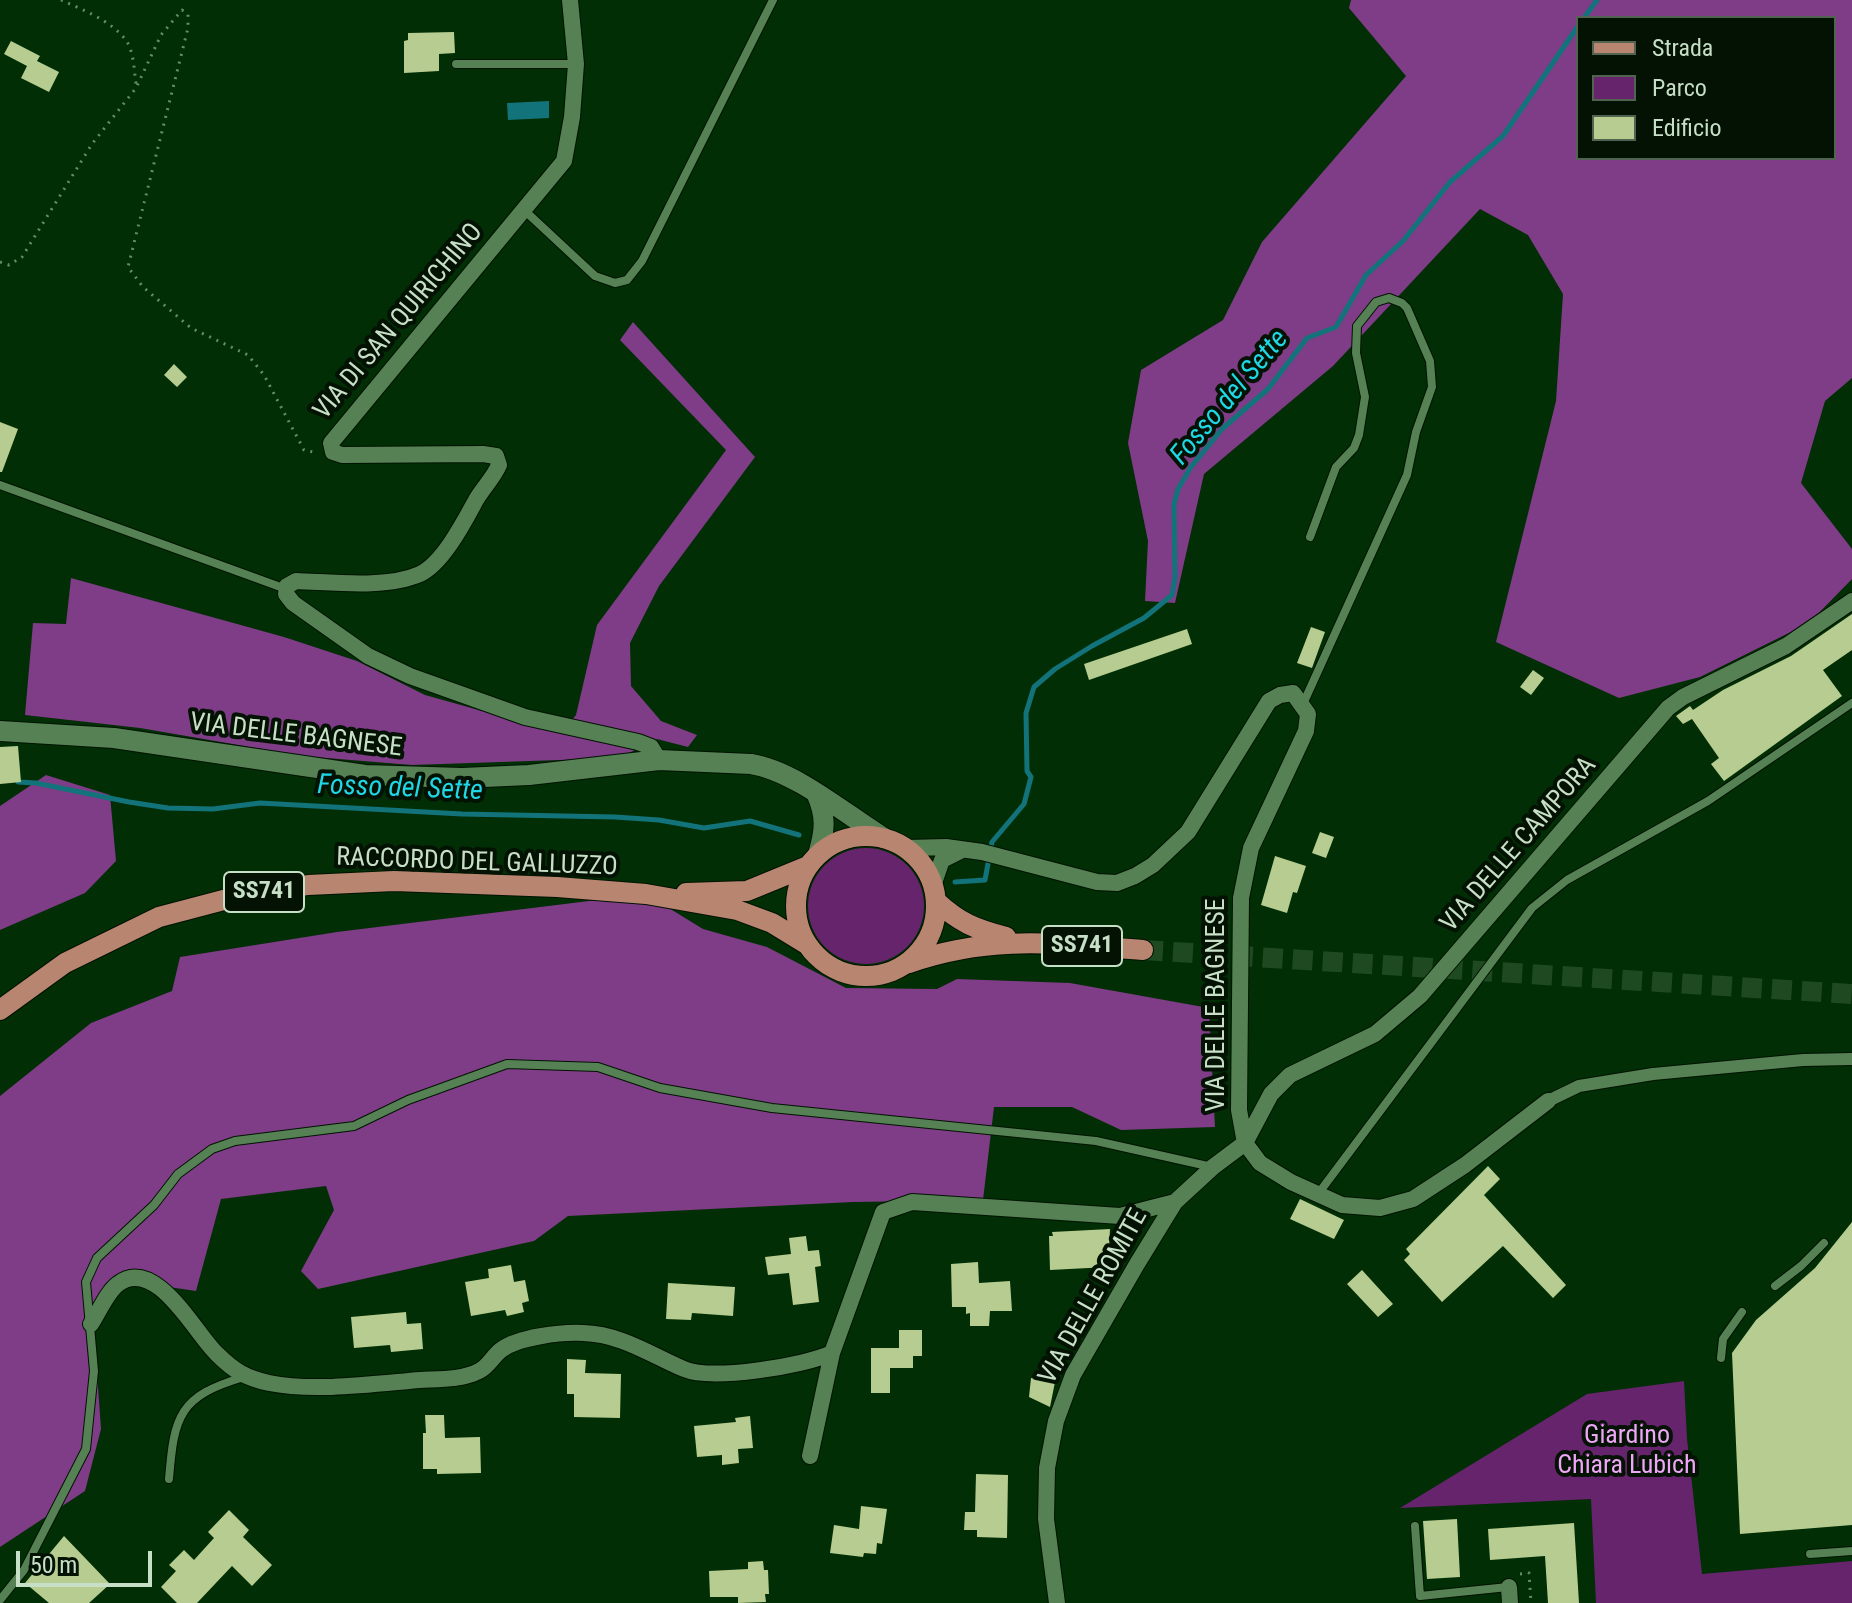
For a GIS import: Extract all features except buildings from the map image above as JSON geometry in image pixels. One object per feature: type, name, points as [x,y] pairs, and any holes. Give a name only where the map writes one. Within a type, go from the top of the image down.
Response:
[{"type":"main road","name":"VIA DELLE BAGNESE","points":[[0,731],[114,738],[365,775],[462,778],[529,775],[659,760],[724,761],[766,766],[792,778],[884,838]]},
{"type":"main road","points":[[808,945],[796,916],[796,900],[799,885],[814,858],[825,820],[817,795]]},
{"type":"main road","name":"SS741","points":[[814,858],[842,840],[858,836],[884,838],[906,848],[925,868],[935,893],[955,918],[974,929],[1022,941]]},
{"type":"main road","name":"RACCORDO DEL GALLUZZO","points":[[646,894],[747,891],[814,858]]},
{"type":"main road","name":"RACCORDO DEL GALLUZZO","points":[[0,1010],[65,963],[159,917],[235,897],[308,885],[394,881],[557,887],[646,894],[737,910],[772,923],[808,945]]},
{"type":"main road","points":[[905,964],[929,937],[936,916],[935,893]]},
{"type":"main road","name":"SS741","points":[[808,945],[820,959],[845,973],[867,976],[884,974],[940,952],[972,945],[1022,941],[1143,950]]},
{"type":"street","name":"VIA DI SAN QUIRICHINO","points":[[286,589],[296,581],[381,582],[421,573],[460,530],[486,482],[496,473],[499,465],[496,456],[342,455],[333,452],[331,443],[564,161],[572,117],[576,64],[570,0]]},
{"type":"street","points":[[286,589],[293,603],[368,656],[410,676],[525,717],[638,742],[651,747],[659,760]]},
{"type":"street","name":"VIA DELLE CAMPORA","points":[[1245,1143],[1271,1094],[1290,1075],[1375,1034],[1420,996],[1668,708],[1683,697],[1786,646],[1852,601]]},
{"type":"street","points":[[906,848],[964,849],[1097,882],[1117,883],[1153,865],[1188,832],[1269,701],[1293,693],[1303,704]]},
{"type":"street","name":"VIA DELLE BAGNESE","points":[[1303,704],[1308,714],[1306,731],[1251,848],[1241,898],[1239,1110],[1245,1143],[1260,1163],[1291,1182],[1342,1205],[1380,1208],[1413,1199],[1465,1165],[1548,1101],[1579,1086],[1653,1074],[1803,1060],[1852,1059]]},
{"type":"street","points":[[935,893],[937,869],[942,860],[964,849]]},
{"type":"street","name":"VIA DELLE ROMITE","points":[[1057,1603],[1046,1519],[1047,1468],[1056,1421],[1073,1375],[1175,1202],[1245,1143]]},
{"type":"street","points":[[810,1456],[832,1353],[883,1212],[912,1202],[1120,1216],[1175,1202]]},
{"type":"street","points":[[91,1324],[118,1284],[132,1278],[149,1282],[168,1293],[215,1353],[244,1377],[273,1384],[344,1387],[452,1378],[480,1371],[503,1348],[536,1337],[582,1333],[620,1340],[686,1370],[703,1374],[815,1361],[832,1353]]},
{"type":"lane","points":[[524,210],[595,276],[615,283],[627,280],[642,261],[773,0]]},
{"type":"lane","points":[[456,64],[576,64]]},
{"type":"lane","points":[[1303,704],[1407,475],[1416,432],[1432,387],[1430,361],[1407,308],[1389,298],[1376,302],[1356,330],[1356,353],[1365,397],[1359,435],[1354,448],[1336,467],[1310,537]]},
{"type":"lane","points":[[0,485],[286,589]]},
{"type":"lane","points":[[1318,1194],[1532,908],[1567,880],[1708,801],[1852,703]]},
{"type":"lane","points":[[0,1600],[24,1570],[86,1449],[94,1371],[86,1282],[97,1258],[154,1205],[178,1174],[212,1149],[235,1141],[354,1126],[408,1100],[507,1064],[598,1067],[660,1088],[772,1108],[1096,1141],[1213,1167]]},
{"type":"lane","points":[[1775,1286],[1824,1243]]},
{"type":"lane","points":[[1721,1358],[1723,1339],[1742,1312]]},
{"type":"lane","points":[[169,1479],[173,1435],[181,1414],[198,1395],[215,1385],[244,1377]]},
{"type":"lane","points":[[1415,1526],[1420,1600],[1509,1595]]},
{"type":"lane","points":[[1810,1554],[1852,1551]]},
{"type":"path","points":[[61,0],[97,16],[126,41],[134,62],[136,88]]},
{"type":"path","points":[[0,262],[9,265],[22,257],[92,144],[136,88],[168,26],[182,10],[188,14],[184,43],[128,267],[143,287],[191,328],[248,355],[264,375],[304,450],[316,454],[333,452]]},
{"type":"green space","points":[[866,848],[888,852],[907,865],[920,884],[924,906],[920,928],[907,947],[888,960],[866,964],[844,960],[825,947],[812,928],[808,906],[812,884],[825,865],[844,852]]},
{"type":"green space","name":"Giardino Chiara Lubich","points":[[1684,1381],[1702,1574],[1852,1561],[1852,1603],[1596,1603],[1591,1499],[1400,1508],[1587,1394]]},
{"type":"shaded area","points":[[1351,0],[1852,0],[1852,378],[1825,401],[1801,483],[1852,549],[1852,579],[1809,623],[1700,677],[1619,698],[1496,642],[1556,401],[1563,294],[1528,235],[1480,209],[1333,366],[1204,474],[1175,603],[1145,601],[1148,541],[1128,443],[1141,370],[1223,320],[1262,242],[1406,76],[1349,8]]},
{"type":"shaded area","points":[[633,322],[755,457],[659,586],[630,643],[631,686],[661,721],[697,735],[688,747],[657,739],[619,758],[412,765],[302,756],[140,728],[25,715],[33,623],[66,624],[71,578],[284,637],[357,661],[425,695],[561,733],[576,715],[597,625],[726,450],[620,340]]},
{"type":"shaded area","points":[[46,775],[110,795],[116,861],[85,893],[0,930],[0,806]]},
{"type":"shaded area","points":[[646,894],[703,929],[767,947],[846,988],[937,989],[957,979],[1070,983],[1209,1008],[1215,1127],[1121,1130],[1072,1107],[994,1107],[983,1200],[853,1202],[568,1216],[534,1241],[318,1289],[301,1271],[334,1210],[326,1186],[221,1199],[196,1291],[114,1279],[93,1316],[101,1429],[85,1491],[0,1547],[0,1096],[91,1023],[172,991],[180,957],[337,932]]},
{"type":"water","points":[[549,101],[549,118],[508,120],[507,103]]},
{"type":"waterway","name":"Fosso del Sette","points":[[1585,16],[1597,0]]},
{"type":"waterway","name":"Fosso del Sette","points":[[955,882],[985,880],[992,842],[1024,804],[1031,777],[1027,771],[1026,713],[1034,687],[1055,669],[1144,618],[1172,595],[1175,578],[1174,504],[1178,489],[1191,467],[1222,429],[1268,389],[1307,338],[1336,327],[1366,275],[1403,241],[1450,182],[1503,136],[1576,29]]},
{"type":"waterway","name":"Fosso del Sette","points":[[18,782],[168,808],[213,809],[260,803],[462,814],[615,817],[659,820],[704,828],[750,821],[799,835]]},
{"type":"tunnel","points":[[1143,950],[1852,994]]}]
